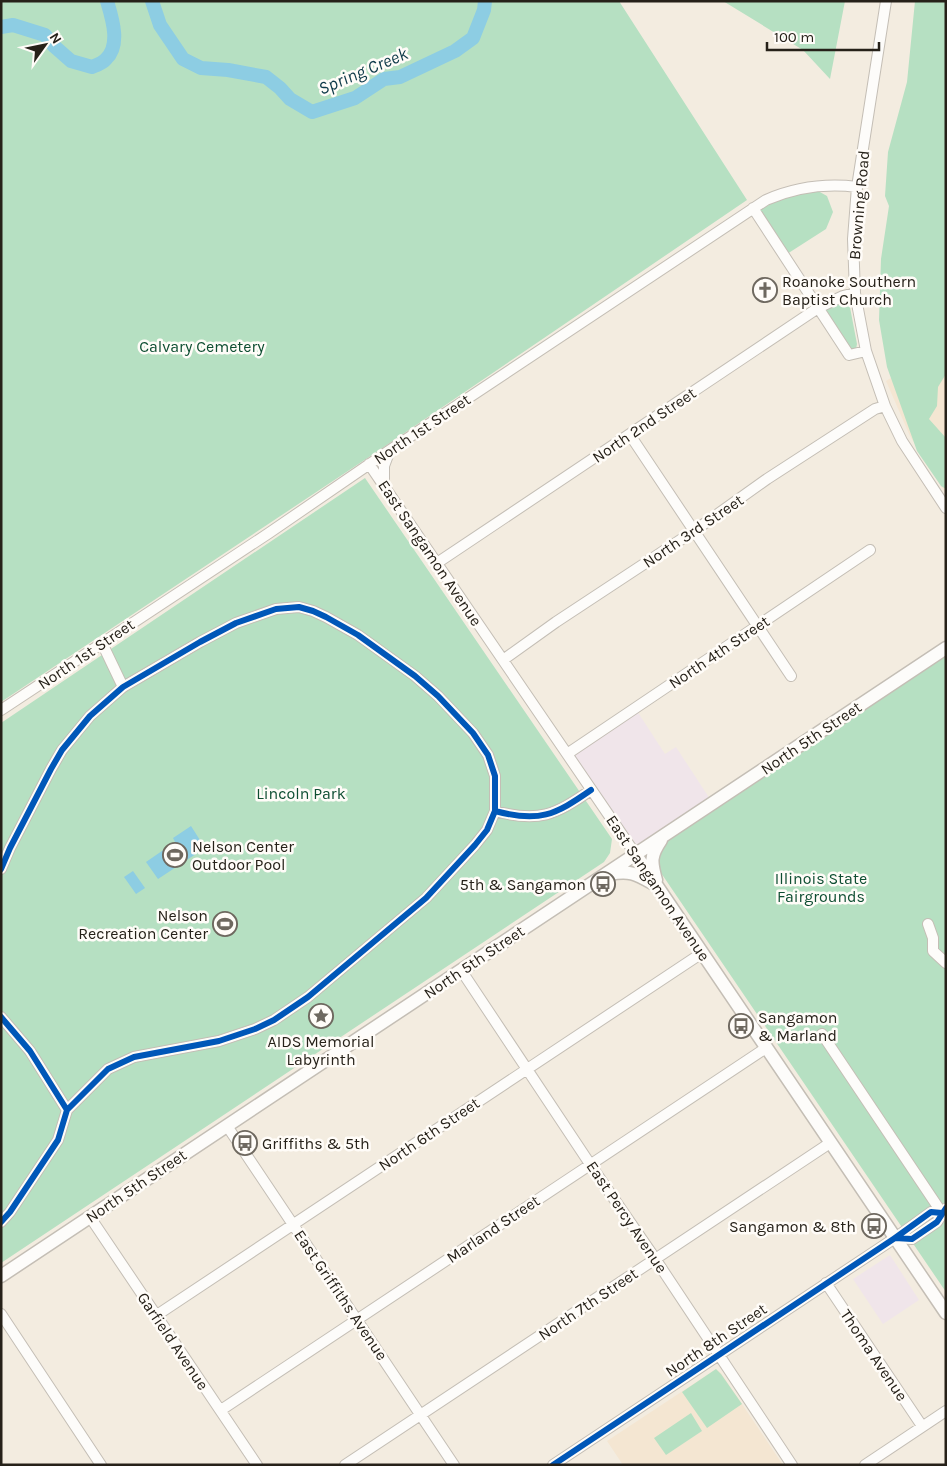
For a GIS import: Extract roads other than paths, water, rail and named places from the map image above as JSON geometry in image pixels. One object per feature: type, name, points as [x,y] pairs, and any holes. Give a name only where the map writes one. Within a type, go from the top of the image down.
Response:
[{"type":"main road","name":"North 5th Street","points":[[1,1276],[946,648]]},
{"type":"main road","points":[[658,887],[652,859],[656,847],[665,835]]},
{"type":"main road","name":"East Sangamon Avenue","points":[[636,855],[946,1313]]},
{"type":"main road","points":[[606,875],[624,871],[636,874],[658,887]]},
{"type":"street","name":"Browning Road","points":[[886,1],[857,187],[853,239],[855,293],[866,351],[885,406],[902,441],[946,508]]},
{"type":"street","name":"North 1st Street","points":[[1,710],[688,254],[766,200],[794,190],[826,185],[857,187]]},
{"type":"street","points":[[753,208],[849,355],[866,351]]},
{"type":"street","name":"North 2nd Street","points":[[437,563],[818,308],[843,296],[855,293]]},
{"type":"street","name":"North 3rd Street","points":[[503,660],[556,622],[694,531],[767,479],[875,409],[885,406]]},
{"type":"street","points":[[630,435],[791,676]]},
{"type":"street","points":[[384,485],[384,466],[390,450]]},
{"type":"street","name":"East Sangamon Avenue","points":[[370,464],[636,855]]},
{"type":"street","name":"North 4th Street","points":[[567,754],[870,550]]},
{"type":"street","points":[[1,869],[62,750],[90,716],[123,687],[223,629],[276,609],[299,607],[313,611],[358,635],[415,676],[438,696],[473,733],[488,755],[494,771],[496,788],[495,811],[487,830],[426,898],[288,1012],[255,1029],[219,1041],[134,1057],[108,1069],[67,1110],[58,1140],[10,1212],[1,1222]]},
{"type":"street","points":[[102,643],[123,687]]},
{"type":"street","points":[[495,811],[535,817],[550,814],[569,805],[591,790]]},
{"type":"street","points":[[928,924],[933,938],[933,951],[946,963]]},
{"type":"street","name":"North 6th Street","points":[[157,1315],[702,953]]},
{"type":"street","name":"East Percy Avenue","points":[[461,970],[792,1465]]},
{"type":"street","points":[[1,1017],[30,1051],[67,1110]]},
{"type":"street","points":[[822,1034],[944,1210]]},
{"type":"street","name":"Marland Street","points":[[221,1410],[766,1048]]},
{"type":"street","name":"East Griffiths Avenue","points":[[227,1126],[454,1465]]},
{"type":"street","name":"North 7th Street","points":[[345,1465],[830,1143]]},
{"type":"street","name":"North 8th Street","points":[[553,1465],[895,1238],[912,1239],[938,1222],[944,1210]]},
{"type":"street","name":"Garfield Avenue","points":[[90,1217],[257,1465]]},
{"type":"street","name":"Thoma Avenue","points":[[826,1283],[922,1426]]},
{"type":"street","points":[[1,1314],[101,1465]]},
{"type":"street","points":[[865,1465],[946,1411]]},
{"type":"water","name":"Nelson Center Outdoor Pool","points":[[191,826],[205,848],[158,879],[146,862],[175,842],[173,838]]},
{"type":"water","points":[[133,871],[145,888],[136,894],[124,877]]},
{"type":"waterway","name":"Spring Creek","points":[[1,27],[13,25],[45,35],[71,61],[92,67],[105,60],[111,53],[113,46],[114,31],[107,1]]},
{"type":"waterway","name":"Spring Creek","points":[[152,1],[160,25],[183,59],[201,68],[228,70],[266,77],[290,99],[312,112],[355,98],[384,79],[400,77],[455,51],[473,38],[484,10],[485,1]]},
{"type":"place","name":"Roanoke Southern Baptist Church","points":[[765,290]]},
{"type":"place","name":"Nelson Center Outdoor Pool","points":[[175,855]]},
{"type":"place","name":"5th & Sangamon","points":[[603,884]]},
{"type":"place","name":"Nelson Recreation Center","points":[[225,924]]},
{"type":"place","name":"AIDS Memorial Labyrinth","points":[[321,1016]]},
{"type":"place","name":"Sangamon & Marland","points":[[741,1026]]},
{"type":"place","name":"Griffiths & 5th","points":[[245,1143]]},
{"type":"place","name":"Sangamon & 8th","points":[[874,1226]]},
{"type":"park label","name":"Calvary Cemetery","points":[[202,346]]},
{"type":"park label","name":"Lincoln Park","points":[[301,793]]},
{"type":"park label","name":"Illinois State Fairgrounds","points":[[821,887]]}]
